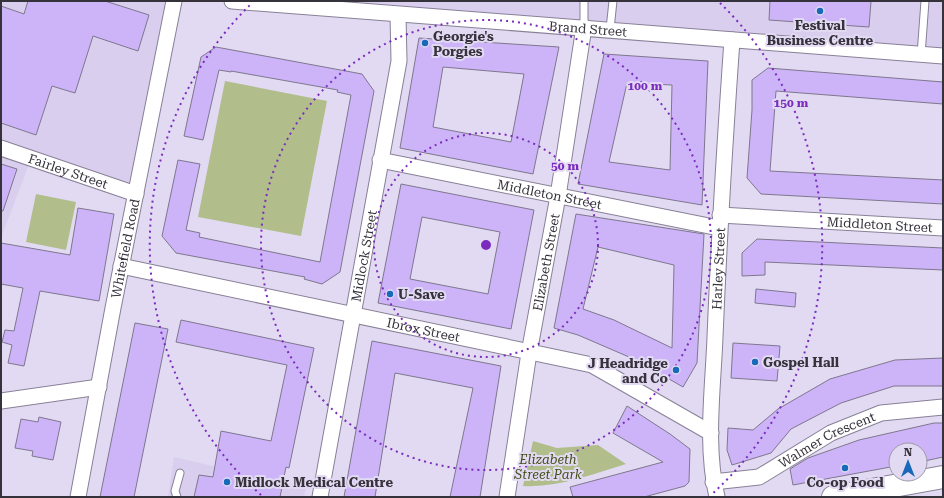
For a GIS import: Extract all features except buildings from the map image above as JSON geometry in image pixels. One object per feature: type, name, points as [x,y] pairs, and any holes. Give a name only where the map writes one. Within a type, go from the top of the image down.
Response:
[{"type":"main road","points":[[833,497],[943,477]]},
{"type":"street","name":"Whitefield Road","points":[[78,497],[121,266],[174,1]]},
{"type":"street","name":"Brand Street","points":[[232,1],[344,6],[398,15],[584,27],[943,56]]},
{"type":"street","name":"Midlock Street","points":[[320,497],[399,61],[398,15]]},
{"type":"street","name":"Elizabeth Street","points":[[506,497],[529,353],[558,196],[584,27]]},
{"type":"street","name":"Harley Street","points":[[717,497],[713,482],[711,433],[720,221],[732,40]]},
{"type":"street","name":"Fairley Street","points":[[1,148],[136,194]]},
{"type":"street","name":"Middleton Street","points":[[380,160],[558,196],[720,221],[943,228]]},
{"type":"street","name":"Ibrox Street","points":[[121,266],[529,353],[592,365],[711,433]]},
{"type":"street","points":[[1,401],[99,387]]},
{"type":"street","name":"Walmer Crescent","points":[[713,482],[759,477],[831,432],[881,413],[943,406]]},
{"type":"lane","points":[[584,1],[584,27]]},
{"type":"lane","points":[[610,29],[613,1]]},
{"type":"lane","points":[[921,55],[925,1]]},
{"type":"lane","points":[[177,497],[175,491],[180,473]]},
{"type":"shaded area","points":[[1,1],[174,1],[136,194],[31,159],[1,238]]},
{"type":"shaded area","points":[[243,1],[943,1],[943,51]]},
{"type":"shaded area","points":[[174,457],[306,488],[304,497],[168,497]]},
{"type":"green space","points":[[225,81],[327,101],[301,236],[198,217]]},
{"type":"green space","points":[[36,194],[76,202],[66,250],[26,242]]},
{"type":"green space","name":"Elizabeth Street Park","points":[[533,441],[557,448],[598,445],[626,464],[562,483],[523,486]]},
{"type":"place","name":"Festival Business Centre","points":[[820,11]]},
{"type":"place","name":"Georgie's Porgies","points":[[425,43]]},
{"type":"place","name":"U-Save","points":[[390,294]]},
{"type":"place","name":"Gospel Hall","points":[[755,362]]},
{"type":"place","name":"J Headridge and Co","points":[[676,370]]},
{"type":"place","name":"Co-op Food","points":[[845,468]]},
{"type":"place","name":"Midlock Medical Centre","points":[[227,482]]}]
